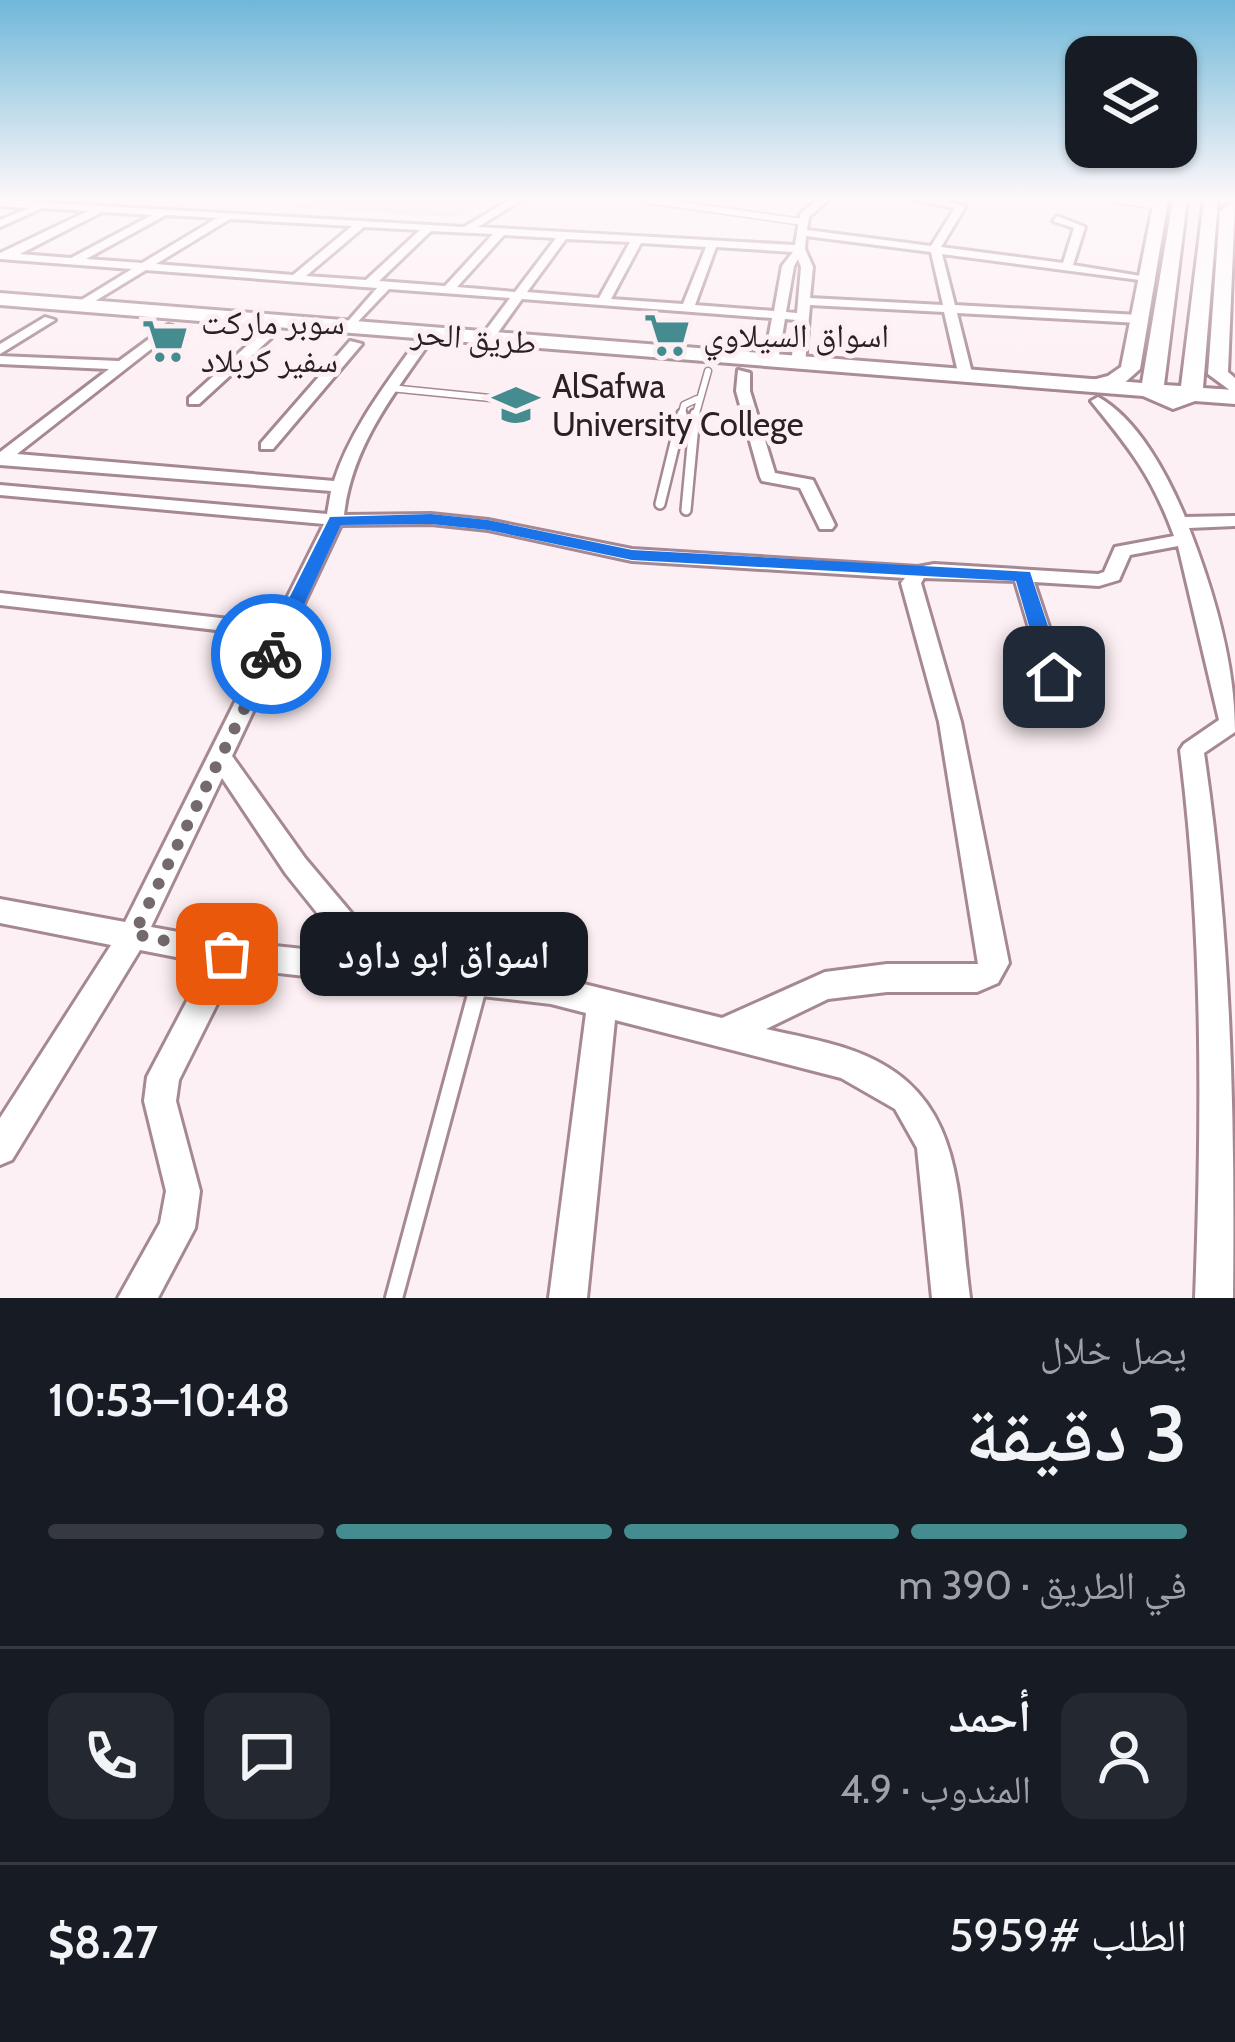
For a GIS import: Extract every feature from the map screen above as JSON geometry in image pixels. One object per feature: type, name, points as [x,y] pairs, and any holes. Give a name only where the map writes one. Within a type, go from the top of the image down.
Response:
[{"type":"main road","points":[[1164,261],[1172,400]]},
{"type":"main road","points":[[1172,400],[1210,261]]},
{"type":"main road","name":"طريق الحر","points":[[0,299],[82,305],[257,330]]},
{"type":"main road","name":"طريق الحر","points":[[0,316],[168,329],[487,338],[798,364],[928,381]]},
{"type":"main road","name":"طريق الحر","points":[[351,336],[418,349],[743,374],[1095,393],[1235,411]]},
{"type":"main road","name":"طريق الحر","points":[[1172,400],[1235,397]]},
{"type":"street","points":[[57,261],[803,317]]},
{"type":"street","points":[[82,305],[155,261]]},
{"type":"street","points":[[295,278],[316,261]]},
{"type":"street","points":[[369,284],[394,261]]},
{"type":"street","points":[[448,290],[475,261]]},
{"type":"street","points":[[487,338],[545,261]]},
{"type":"street","points":[[602,302],[625,261]]},
{"type":"street","points":[[688,308],[706,261]]},
{"type":"street","points":[[771,362],[790,261]]},
{"type":"street","points":[[798,364],[805,261]]},
{"type":"street","points":[[938,261],[964,384]]},
{"type":"street","points":[[1022,261],[1147,278]]},
{"type":"street","points":[[1067,267],[1069,261]]},
{"type":"street","points":[[1155,261],[1147,278],[1130,369],[1095,393],[1127,430],[1181,531],[1203,596],[1233,727],[1192,750],[1207,844],[1214,989],[1214,1298]]},
{"type":"street","points":[[1216,261],[1218,374],[1235,388]]},
{"type":"street","points":[[267,446],[386,286]]},
{"type":"street","points":[[805,301],[1139,319]]},
{"type":"street","points":[[0,350],[49,320]]},
{"type":"street","points":[[1,459],[168,329]]},
{"type":"street","points":[[194,401],[257,330]]},
{"type":"street","points":[[0,1148],[134,934],[335,520],[336,486],[390,388],[418,349]]},
{"type":"street","points":[[0,360],[122,365]]},
{"type":"street","points":[[743,374],[743,391],[768,477],[807,484],[826,525]]},
{"type":"street","points":[[1,459],[336,486]]},
{"type":"street","points":[[0,490],[335,520],[431,519],[500,527],[632,555],[1099,580],[1112,576],[1122,551],[1133,545],[1235,521]]},
{"type":"street","points":[[725,1032],[825,986],[886,978],[977,978],[988,974],[994,962],[950,722],[911,583],[918,573]]},
{"type":"street","points":[[1023,576],[1054,677]]},
{"type":"street","points":[[0,599],[282,631]]},
{"type":"street","points":[[220,757],[310,889],[380,968]]},
{"type":"street","points":[[0,911],[227,954],[380,968],[602,1001],[847,1064],[906,1098],[933,1144],[951,1298]]},
{"type":"street","points":[[137,1298],[178,1228],[184,1191],[160,1100],[163,1077],[227,954]]},
{"type":"street","points":[[568,1298],[602,1001]]},
{"type":"lane","points":[[686,510],[697,399],[708,371]]},
{"type":"lane","points":[[390,388],[519,401]]},
{"type":"lane","points":[[660,504],[684,405],[697,399]]},
{"type":"lane","points":[[394,1298],[480,981]]},
{"type":"way so far","points":[[227,954],[134,934],[271,654]]},
{"type":"place","name":"اسواق السيلاوي","points":[[667,335]]},
{"type":"place","name":"سوبر ماركت سفير كربلاد","points":[[165,341]]},
{"type":"place","name":"AlSafwa University College","points":[[516,405]]},
{"type":"place","name":"اسواق ابو داود","points":[[227,954]]},
{"type":"route","points":[[271,654],[335,520],[431,519],[513,529],[632,555],[1023,576],[1054,677]]}]
